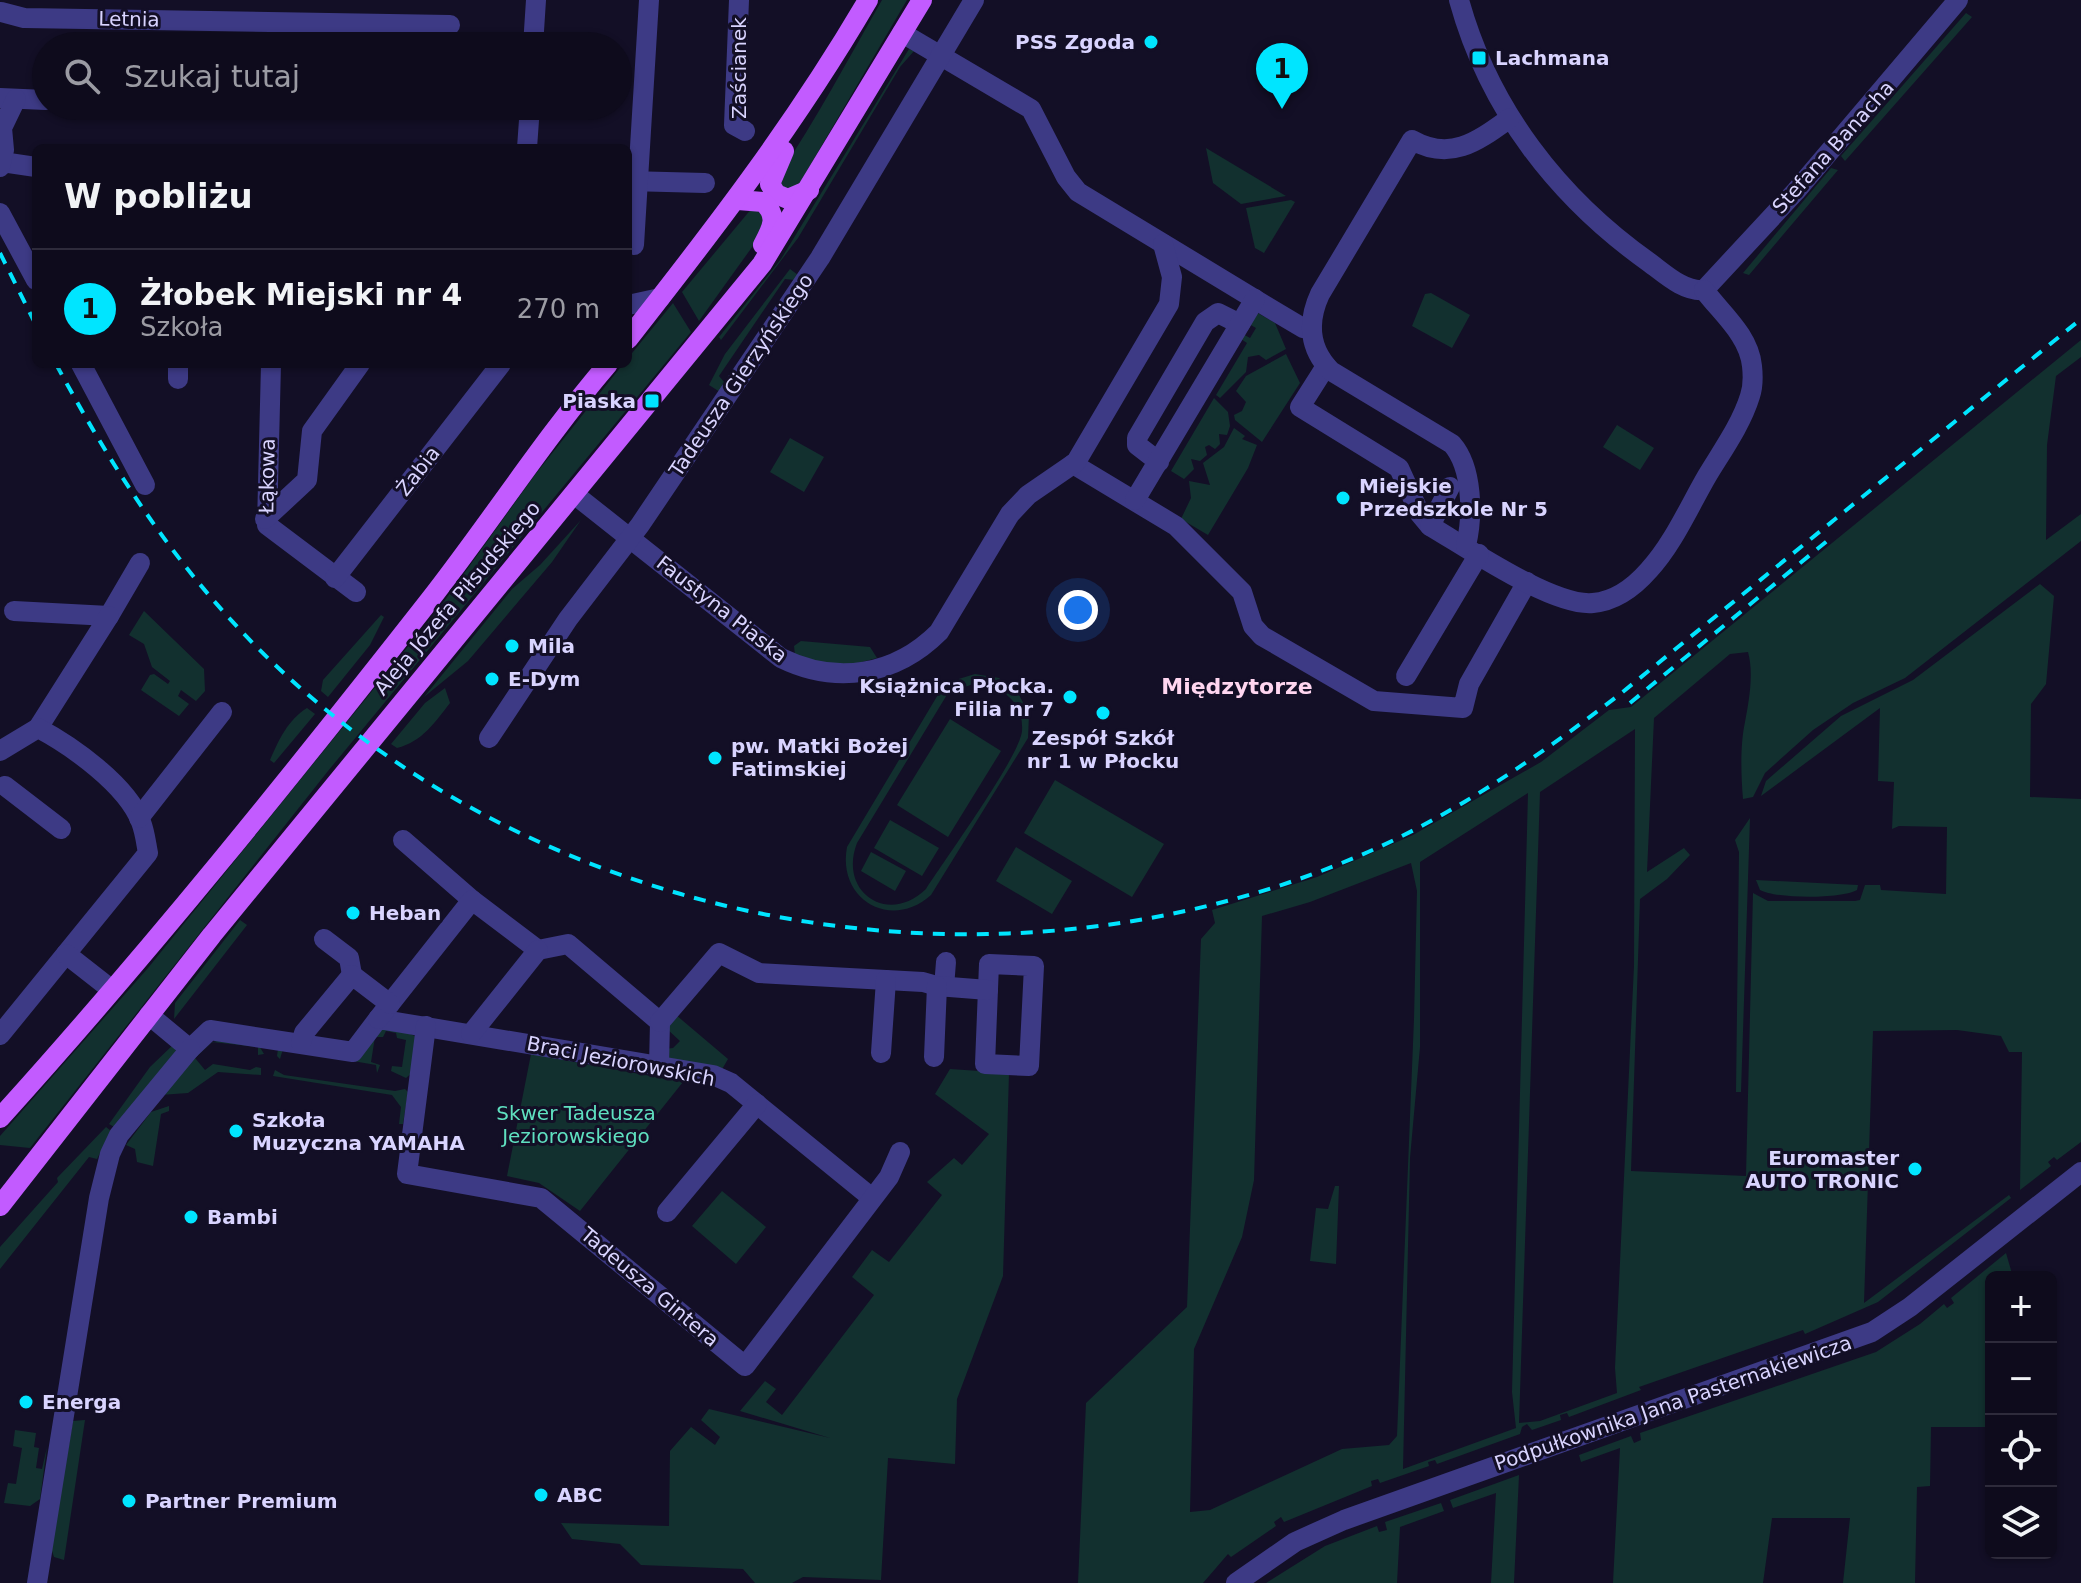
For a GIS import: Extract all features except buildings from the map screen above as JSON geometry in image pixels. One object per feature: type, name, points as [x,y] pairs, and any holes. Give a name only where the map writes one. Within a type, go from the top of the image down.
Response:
[{"type":"main road","points":[[809,190],[788,199],[776,194],[770,184],[815,91],[868,0]]},
{"type":"main road","name":"Aleja Józefa Piłsudskiego","points":[[0,1206],[149,1015],[738,294],[809,190],[922,0]]},
{"type":"main road","points":[[632,334],[738,200],[815,91]]},
{"type":"main road","points":[[738,200],[763,202],[774,220],[738,294]]},
{"type":"main road","name":"Aleja Józefa Piłsudskiego","points":[[0,1118],[112,990],[429,601],[527,465],[605,368]]},
{"type":"street","points":[[0,14],[4,0]]},
{"type":"street","points":[[534,32],[536,0]]},
{"type":"street","points":[[634,245],[634,181],[649,0]]},
{"type":"street","name":"Zaścianek","points":[[739,0],[734,125],[745,131]]},
{"type":"street","name":"Tadeusza Gierzyńskiego","points":[[489,738],[568,619],[631,536],[820,258],[974,0]]},
{"type":"street","points":[[1326,366],[1300,407],[1399,468],[1420,514],[1430,526],[1527,582],[1579,603],[1598,603],[1617,596],[1654,565],[1750,397],[1752,375],[1746,343],[1704,290],[1691,290],[1670,277],[1598,223],[1557,181],[1510,118],[1479,58],[1459,0]]},
{"type":"street","name":"Stefana Banacha","points":[[1704,290],[1796,191],[1958,0]]},
{"type":"street","name":"Letnia","points":[[0,14],[21,18],[450,25]]},
{"type":"street","points":[[902,33],[1031,109],[1075,189],[1303,328],[1312,329]]},
{"type":"street","points":[[32,100],[8,99],[1,128],[1,165],[32,167]]},
{"type":"street","points":[[1406,676],[1473,550],[1467,480],[1460,453],[1452,444],[1326,366],[1317,354],[1312,329],[1320,294],[1412,140],[1434,150],[1461,149],[1510,118]]},
{"type":"street","points":[[527,144],[529,120]]},
{"type":"street","points":[[634,181],[705,183]]},
{"type":"street","points":[[0,213],[32,272]]},
{"type":"street","name":"Faustyna Piaska","points":[[574,494],[631,536],[781,658],[828,674],[860,674],[895,661],[932,638],[946,622],[1014,509],[1078,458],[1169,304],[1172,277],[1163,244]]},
{"type":"street","points":[[632,304],[660,298]]},
{"type":"street","points":[[1135,500],[1255,299]]},
{"type":"street","points":[[1159,462],[1137,445],[1137,438],[1190,347],[1211,315],[1218,313],[1240,324]]},
{"type":"street","points":[[83,368],[145,485]]},
{"type":"street","name":"Łąkowa","points":[[271,368],[265,519],[272,530],[356,592]]},
{"type":"street","points":[[265,519],[307,480],[312,431],[357,368]]},
{"type":"street","name":"Żabia","points":[[335,578],[498,368]]},
{"type":"street","points":[[1078,458],[1176,526],[1242,592],[1258,633],[1374,701],[1463,708],[1469,684],[1527,582]]},
{"type":"street","points":[[1430,526],[1450,487]]},
{"type":"street","points":[[0,751],[38,728],[140,563]]},
{"type":"street","points":[[14,611],[109,616]]},
{"type":"street","points":[[139,818],[222,712]]},
{"type":"street","points":[[0,1035],[8,1009],[66,954],[148,853],[139,818],[125,798],[82,755],[38,728]]},
{"type":"street","points":[[2,786],[61,829]]},
{"type":"street","points":[[403,840],[472,900],[538,950]]},
{"type":"street","points":[[37,1583],[99,1198],[110,1154],[119,1135],[190,1049],[210,1030],[353,1052],[472,900]]},
{"type":"street","points":[[324,939],[349,958],[352,975],[384,1011]]},
{"type":"street","points":[[471,1034],[538,950],[568,944],[660,1022]]},
{"type":"street","points":[[659,1066],[660,1022],[719,953],[759,973],[886,980],[988,990]]},
{"type":"street","points":[[66,954],[112,990]]},
{"type":"street","points":[[934,1057],[940,987],[946,962]]},
{"type":"street","points":[[989,964],[1034,966],[1029,1066],[985,1064],[988,990],[989,964]]},
{"type":"street","points":[[301,1043],[304,1033],[352,975]]},
{"type":"street","points":[[881,1053],[886,980]]},
{"type":"street","name":"Braci Jeziorowskich","points":[[384,1011],[426,1026],[713,1075],[731,1083],[872,1198]]},
{"type":"street","points":[[149,1015],[190,1049]]},
{"type":"street","name":"Tadeusza Gintera","points":[[426,1026],[407,1174],[541,1198],[745,1366],[889,1177],[900,1152]]},
{"type":"street","points":[[667,1212],[757,1104]]},
{"type":"street","name":"Podpułkownika Jana Pasternakiewicza","points":[[1236,1583],[1286,1547],[1344,1520],[1872,1332],[1931,1291],[2081,1172]]},
{"type":"green space","points":[[882,0],[907,0],[798,186],[793,190],[781,189],[778,176]]},
{"type":"green space","points":[[1966,13],[1972,17],[1845,161],[1841,156]]},
{"type":"green space","points":[[909,49],[914,51],[900,67],[798,238],[721,340],[719,337],[781,259]]},
{"type":"green space","points":[[1206,148],[1286,196],[1241,204],[1213,183]]},
{"type":"green space","points":[[1831,168],[1838,170],[1749,275],[1743,273]]},
{"type":"green space","points":[[1291,200],[1295,202],[1264,253],[1255,248],[1246,208]]},
{"type":"green space","points":[[752,208],[766,214],[755,243],[699,321],[682,292]]},
{"type":"green space","points":[[790,269],[798,275],[795,280],[785,279],[719,376],[725,383],[720,392],[709,385],[725,354]]},
{"type":"green space","points":[[1431,293],[1470,315],[1452,348],[1412,326],[1425,294]]},
{"type":"green space","points":[[673,303],[691,332],[328,771],[30,1148],[0,1145],[0,1136],[148,968],[440,607],[534,476],[620,368],[632,368],[632,353]]},
{"type":"green space","points":[[1256,312],[1275,323],[1286,349],[1266,360],[1259,355],[1248,357],[1246,372],[1220,398],[1216,395],[1247,343],[1238,337],[1241,333],[1250,338],[1256,328],[1247,323]]},
{"type":"green space","points":[[2081,340],[2081,357],[2056,376],[2047,445],[2046,540],[2081,514],[2081,541],[1905,678],[1853,703],[1813,730],[1765,773],[1753,797],[1743,799],[1741,760],[1751,678],[1748,652],[1730,654],[1654,718],[1647,872],[1684,848],[1690,855],[1667,879],[1640,899],[1631,1171],[1746,1176],[1753,893],[1768,901],[1855,901],[1860,900],[1865,885],[1880,885],[1881,890],[1946,894],[1947,827],[1899,826],[1892,829],[1894,782],[1878,781],[1880,708],[1761,796],[1766,781],[1841,716],[1913,680],[2040,584],[2054,596],[2046,684],[2031,704],[2030,797],[2081,799],[2081,1142],[2057,1160],[2054,1157],[2048,1162],[2051,1166],[2020,1190],[2022,1052],[2009,1052],[2001,1036],[1957,1030],[1873,1031],[1864,1303],[2009,1195],[2011,1198],[1878,1302],[1805,1334],[1803,1330],[1639,1387],[1641,1390],[1569,1417],[1567,1413],[1560,1415],[1561,1420],[1532,1430],[1527,1424],[1520,1434],[1437,1464],[1435,1460],[1428,1462],[1429,1466],[1380,1483],[1378,1479],[1371,1481],[1372,1486],[1284,1522],[1281,1517],[1274,1522],[1276,1526],[1231,1557],[1228,1554],[1203,1583],[1078,1583],[1086,1403],[1187,1307],[1201,939],[1215,923],[1212,910],[1317,877],[1413,835],[1541,762],[1609,710],[1631,707]],"holes":[[[1635,729],[1634,966],[1615,1368],[1617,1393],[1540,1421],[1519,1423],[1540,792]],[[1528,793],[1512,1392],[1516,1428],[1403,1469],[1410,1158],[1420,1047],[1420,862]],[[1411,863],[1417,891],[1414,1019],[1397,1436],[1389,1445],[1342,1449],[1210,1510],[1190,1512],[1194,1349],[1242,1237],[1254,1180],[1262,916],[1310,902]]]},
{"type":"green space","points":[[1286,354],[1300,383],[1262,442],[1235,420],[1234,415],[1242,411],[1246,402],[1236,391],[1246,376]]},
{"type":"green space","points":[[1214,398],[1228,412],[1230,426],[1227,435],[1219,434],[1220,444],[1215,449],[1209,445],[1205,447],[1207,455],[1200,461],[1191,459],[1194,469],[1184,479],[1171,471]]},
{"type":"green space","points":[[1617,425],[1654,448],[1640,470],[1603,447]]},
{"type":"green space","points":[[1234,428],[1245,436],[1242,439],[1257,445],[1248,468],[1208,535],[1181,519],[1191,498],[1189,481],[1210,485],[1203,463],[1224,447]]},
{"type":"green space","points":[[790,438],[824,457],[804,492],[770,472]]},
{"type":"green space","points":[[581,520],[552,562],[468,661],[424,697],[512,589],[540,565]]},
{"type":"green space","points":[[144,611],[204,669],[205,691],[196,701],[181,690],[178,696],[189,704],[179,716],[141,690],[150,675],[154,674],[168,684],[170,681],[152,667],[144,644],[129,635]]},
{"type":"green space","points":[[381,615],[384,617],[370,645],[328,697],[321,691],[323,680]]},
{"type":"green space","points":[[801,641],[870,647],[877,658],[839,668],[795,655],[794,646]]},
{"type":"green space","points":[[975,674],[999,678],[1018,693],[1029,714],[1028,738],[931,895],[900,910],[884,910],[859,895],[850,882],[846,866],[847,847],[942,688],[952,681]],"holes":[[[976,683],[1010,697],[1022,721],[1018,744],[1009,762],[926,889],[911,900],[897,904],[882,904],[870,898],[860,889],[854,876],[857,843],[948,693]]]},
{"type":"green space","points":[[445,688],[450,703],[427,730],[406,745],[397,748],[391,744],[425,703]]},
{"type":"green space","points":[[307,708],[315,714],[274,763],[270,760],[285,731],[294,718]]},
{"type":"green space","points":[[950,719],[1001,751],[948,837],[897,805]]},
{"type":"green space","points":[[1055,780],[1164,844],[1132,897],[1024,833]]},
{"type":"green space","points":[[1750,818],[1741,1092],[1736,1092],[1739,852],[1735,840]]},
{"type":"green space","points":[[890,820],[939,848],[922,876],[874,848]]},
{"type":"green space","points":[[1016,847],[1072,881],[1052,914],[996,881]]},
{"type":"green space","points":[[871,852],[906,871],[895,891],[861,871]]},
{"type":"green space","points":[[1756,880],[1858,885],[1857,890],[1838,895],[1794,896],[1760,890]]},
{"type":"green space","points":[[240,920],[247,925],[174,1019],[175,1003]]},
{"type":"green space","points":[[676,1015],[728,1059],[721,1071],[669,1060],[665,1049],[673,1048],[680,1041],[666,1028]]},
{"type":"green space","points":[[394,1027],[417,1037],[414,1071],[406,1078],[391,1071],[392,1066],[402,1067],[406,1040],[386,1031],[383,1037],[375,1037],[371,1062],[380,1065],[377,1073],[376,1065],[283,1049],[280,1059],[277,1056],[278,1049],[283,1048],[354,1057],[382,1030]]},
{"type":"green space","points":[[226,1039],[258,1044],[264,1054],[258,1055],[258,1047],[213,1042]]},
{"type":"green space","points":[[212,1042],[195,1058],[205,1070],[213,1064],[250,1070],[256,1067],[261,1068],[261,1075],[218,1072],[188,1093],[160,1095],[204,1044]]},
{"type":"green space","points":[[174,1044],[176,1051],[116,1128],[109,1124],[150,1067]]},
{"type":"green space","name":"Skwer Tadeusza Jeziorowskiego","points":[[531,1054],[683,1082],[580,1211],[539,1183],[507,1176]]},
{"type":"green space","points":[[950,1069],[1009,1073],[1003,1276],[957,1399],[955,1464],[888,1458],[881,1580],[803,1577],[792,1583],[755,1583],[743,1569],[641,1565],[620,1544],[572,1539],[561,1523],[669,1526],[670,1451],[691,1427],[715,1445],[720,1437],[701,1420],[709,1409],[830,1438],[740,1411],[765,1381],[776,1389],[766,1402],[782,1415],[874,1295],[852,1277],[872,1250],[889,1262],[942,1195],[927,1182],[954,1158],[962,1165],[989,1134],[935,1094]]},
{"type":"green space","points":[[275,1070],[284,1075],[395,1091],[405,1089],[408,1092],[403,1124],[399,1124],[401,1107],[392,1095],[273,1076]]},
{"type":"green space","points":[[169,1106],[169,1111],[161,1114],[153,1166],[137,1162],[135,1149],[126,1145],[151,1112]]},
{"type":"green space","points":[[106,1127],[111,1131],[97,1159],[89,1157],[0,1269],[0,1247],[58,1182],[57,1178]]},
{"type":"green space","points":[[1335,1186],[1339,1186],[1336,1264],[1310,1261],[1316,1208],[1328,1209]]},
{"type":"green space","points":[[722,1191],[766,1227],[736,1264],[692,1226]]},
{"type":"green space","points":[[2006,1253],[2011,1271],[1985,1271],[1985,1427],[1931,1427],[1930,1486],[1917,1487],[1915,1583],[1843,1583],[1850,1518],[1772,1518],[1763,1583],[1613,1583],[1620,1448],[1581,1462],[1579,1455],[1631,1436],[1634,1443],[1641,1440],[1640,1433],[1876,1352],[1920,1324],[1944,1304],[1947,1308],[1954,1303],[1951,1298]]},
{"type":"green space","points":[[85,1420],[64,1560],[54,1557],[51,1548],[73,1421]]},
{"type":"green space","points":[[15,1430],[36,1433],[34,1447],[39,1448],[36,1468],[42,1469],[47,1447],[40,1499],[30,1506],[4,1503],[8,1483],[16,1484],[22,1448],[13,1446]]},
{"type":"green space","points":[[1519,1475],[1514,1583],[1491,1583],[1496,1493],[1453,1508],[1450,1500]]},
{"type":"green space","points":[[1441,1503],[1444,1511],[1400,1527],[1397,1583],[1266,1583],[1325,1546],[1377,1526],[1379,1532],[1387,1530],[1385,1522]]},
{"type":"railway","points":[[0,253],[32,317]]},
{"type":"railway","points":[[58,368],[102,445],[152,522],[208,594],[272,662],[387,756],[514,830],[650,885],[792,919],[938,934],[1085,928],[1229,900],[1368,852],[1434,819],[1529,760],[1619,695],[2081,319]]},
{"type":"railway","points":[[1630,703],[1827,541]]},
{"type":"place","name":"PSS Zgoda","points":[[1151,42]]},
{"type":"place","name":"Lachmana","points":[[1479,58]]},
{"type":"place","name":"Żłobek Miejski nr 4","points":[[1282,109]]},
{"type":"place","name":"Piaska","points":[[652,401]]},
{"type":"place","name":"Miejskie Przedszkole Nr 5","points":[[1343,498]]},
{"type":"place","name":"Mila","points":[[512,646]]},
{"type":"place","name":"E-Dym","points":[[492,679]]},
{"type":"place","name":"Książnica Płocka. Filia nr 7","points":[[1070,697]]},
{"type":"place","name":"Zespół Szkół nr 1 w Płocku","points":[[1103,713]]},
{"type":"place","name":"pw. Matki Bożej Fatimskiej","points":[[715,758]]},
{"type":"place","name":"Heban","points":[[353,913]]},
{"type":"place","name":"Szkoła Muzyczna YAMAHA","points":[[236,1131]]},
{"type":"place","name":"Euromaster AUTO TRONIC","points":[[1915,1169]]},
{"type":"place","name":"Bambi","points":[[191,1217]]},
{"type":"place","name":"Energa","points":[[26,1402]]},
{"type":"place","name":"ABC","points":[[541,1495]]},
{"type":"place","name":"Partner Premium","points":[[129,1501]]},
{"type":"district","name":"Międzytorze","points":[[1237,686]]}]
